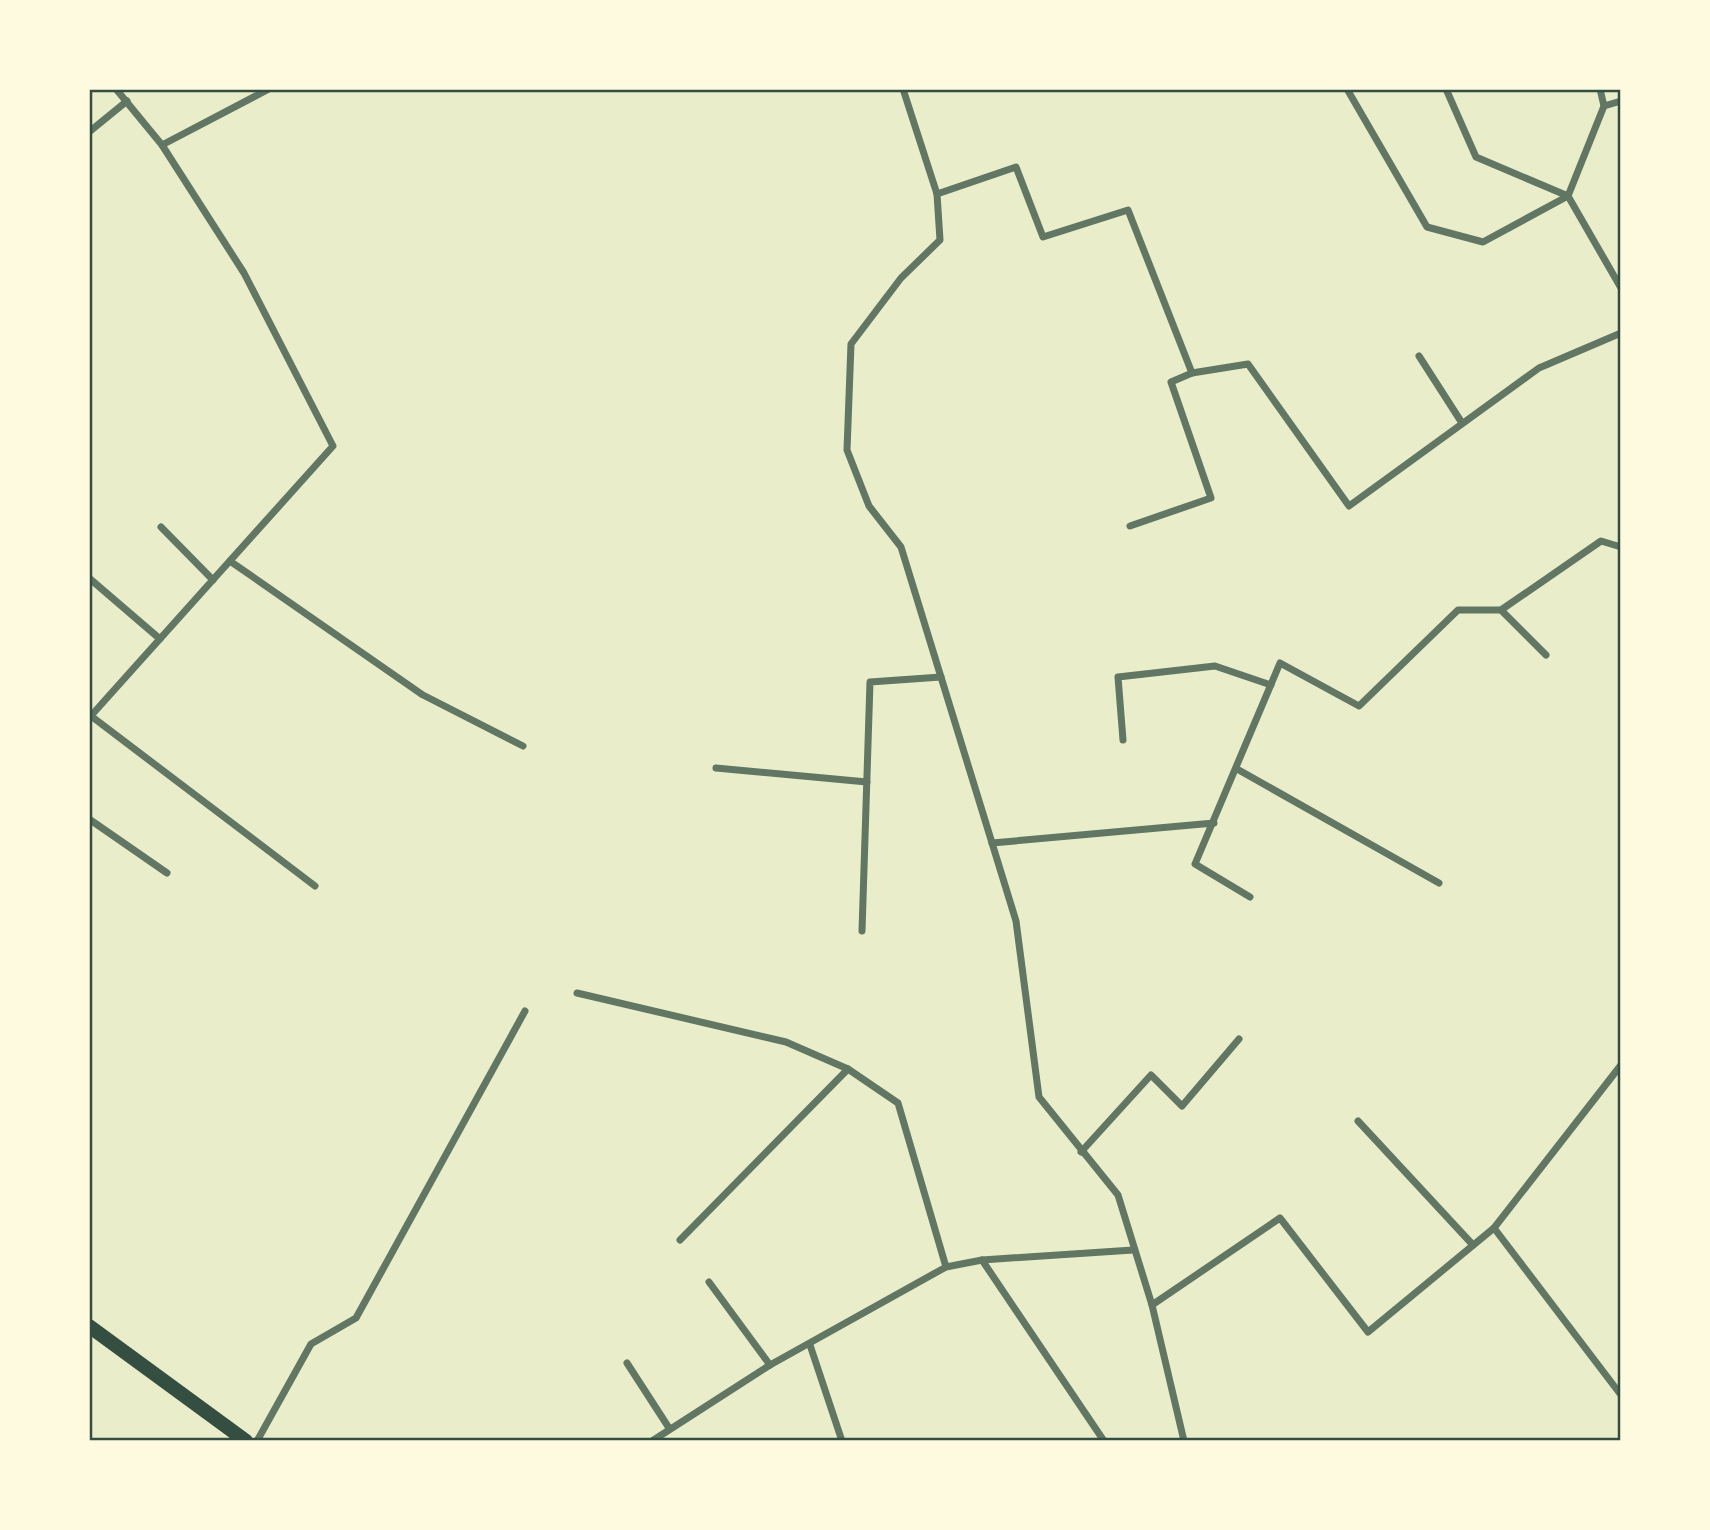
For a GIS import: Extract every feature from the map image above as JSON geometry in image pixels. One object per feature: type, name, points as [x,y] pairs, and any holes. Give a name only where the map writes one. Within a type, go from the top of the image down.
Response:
[{"type":"main road","points":[[89,1326],[246,1441]]},
{"type":"street","points":[[116,89],[162,145],[244,273],[333,446],[90,717],[315,886]]},
{"type":"street","points":[[162,145],[268,89]]},
{"type":"street","points":[[903,89],[937,194],[940,240],[901,278],[851,344],[848,450],[869,506],[901,547],[1016,921],[1039,1097],[1118,1195],[1152,1305],[1184,1441]]},
{"type":"street","points":[[1347,89],[1427,227],[1483,242],[1525,216],[1568,196],[1605,106],[1600,89]]},
{"type":"street","points":[[1446,89],[1476,156],[1568,196],[1621,288]]},
{"type":"street","points":[[89,132],[127,101]]},
{"type":"street","points":[[1605,106],[1621,101]]},
{"type":"street","points":[[937,194],[1016,167],[1043,237],[1128,210],[1192,373]]},
{"type":"street","points":[[1130,526],[1211,498],[1171,382],[1192,373],[1248,364],[1349,506],[1539,368],[1621,333]]},
{"type":"street","points":[[1419,356],[1462,424]]},
{"type":"street","points":[[161,527],[213,580]]},
{"type":"street","points":[[1250,897],[1195,864],[1280,663],[1359,706],[1458,610],[1501,610],[1601,541],[1621,547]]},
{"type":"street","points":[[230,561],[423,695],[523,746]]},
{"type":"street","points":[[89,578],[160,639]]},
{"type":"street","points":[[1501,610],[1546,655]]},
{"type":"street","points":[[1123,740],[1118,677],[1214,666],[1271,685]]},
{"type":"street","points":[[862,931],[870,682],[941,677]]},
{"type":"street","points":[[716,768],[867,782]]},
{"type":"street","points":[[1237,769],[1439,883]]},
{"type":"street","points":[[89,819],[167,873]]},
{"type":"street","points":[[992,843],[1214,823]]},
{"type":"street","points":[[577,993],[786,1042],[849,1069],[898,1103],[946,1267]]},
{"type":"street","points":[[257,1441],[311,1344],[356,1318],[525,1012]]},
{"type":"street","points":[[1081,1152],[1151,1075],[1182,1106],[1239,1039]]},
{"type":"street","points":[[1152,1305],[1280,1219],[1368,1332],[1494,1228],[1621,1065]]},
{"type":"street","points":[[680,1240],[849,1069]]},
{"type":"street","points":[[1358,1121],[1473,1245]]},
{"type":"street","points":[[1494,1228],[1621,1395]]},
{"type":"street","points":[[652,1441],[770,1364],[810,1345],[946,1267],[982,1261],[1133,1250]]},
{"type":"street","points":[[982,1261],[1104,1441]]},
{"type":"street","points":[[709,1282],[770,1364]]},
{"type":"street","points":[[810,1345],[842,1441]]},
{"type":"street","points":[[627,1363],[669,1428]]}]
